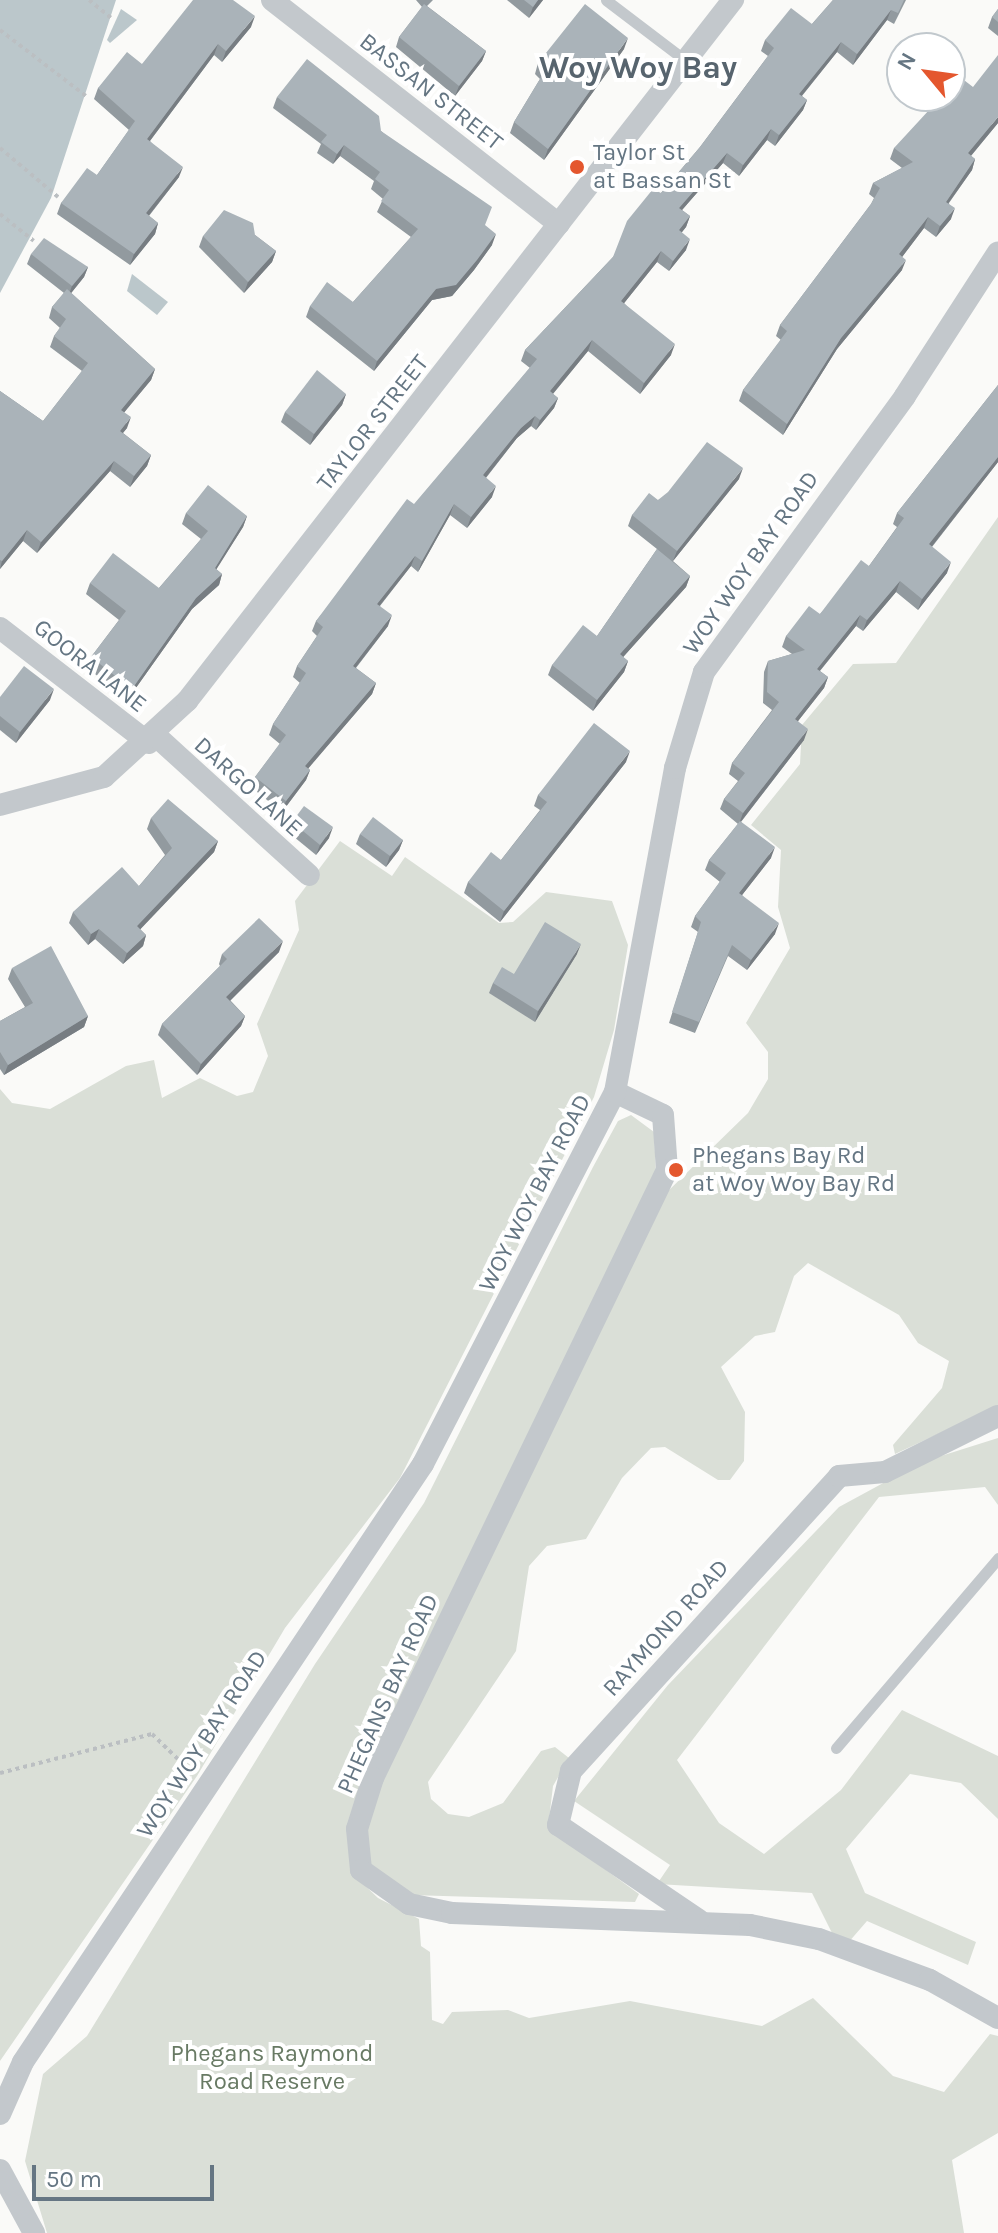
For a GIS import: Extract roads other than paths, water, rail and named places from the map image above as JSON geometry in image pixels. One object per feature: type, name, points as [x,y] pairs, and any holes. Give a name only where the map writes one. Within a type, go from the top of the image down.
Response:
[{"type":"street","name":"BASSAN STREET","points":[[272,0],[559,224]]},
{"type":"street","name":"TAYLOR STREET","points":[[0,805],[104,777],[152,739],[733,0]]},
{"type":"street","name":"WOY WOY BAY ROAD","points":[[0,2114],[23,2062],[423,1464],[615,1092],[675,768],[704,672],[905,396],[998,252]]},
{"type":"street","name":"GOORA LANE","points":[[0,628],[152,739]]},
{"type":"street","name":"DARGO LANE","points":[[152,739],[214,797],[309,875]]},
{"type":"street","name":"PHEGANS BAY ROAD","points":[[615,1092],[663,1115],[667,1170],[373,1778],[357,1829],[361,1870],[409,1904],[452,1913],[703,1923],[819,1939],[930,1980],[998,2018]]},
{"type":"street","name":"RAYMOND ROAD","points":[[703,1923],[558,1825],[571,1771],[839,1476],[885,1472],[998,1416]]},
{"type":"street","points":[[0,2170],[34,2233]]},
{"type":"lane","points":[[606,0],[686,61]]},
{"type":"lane","points":[[836,1748],[998,1558]]},
{"type":"place","name":"Taylor St at Bassan St","points":[[577,167]]},
{"type":"place","name":"Phegans Bay Rd at Woy Woy Bay Rd","points":[[676,1170]]},
{"type":"district","name":"Woy Woy Bay","points":[[638,68]]},
{"type":"park label","name":"Phegans Raymond Road Reserve","points":[[272,2068]]}]
